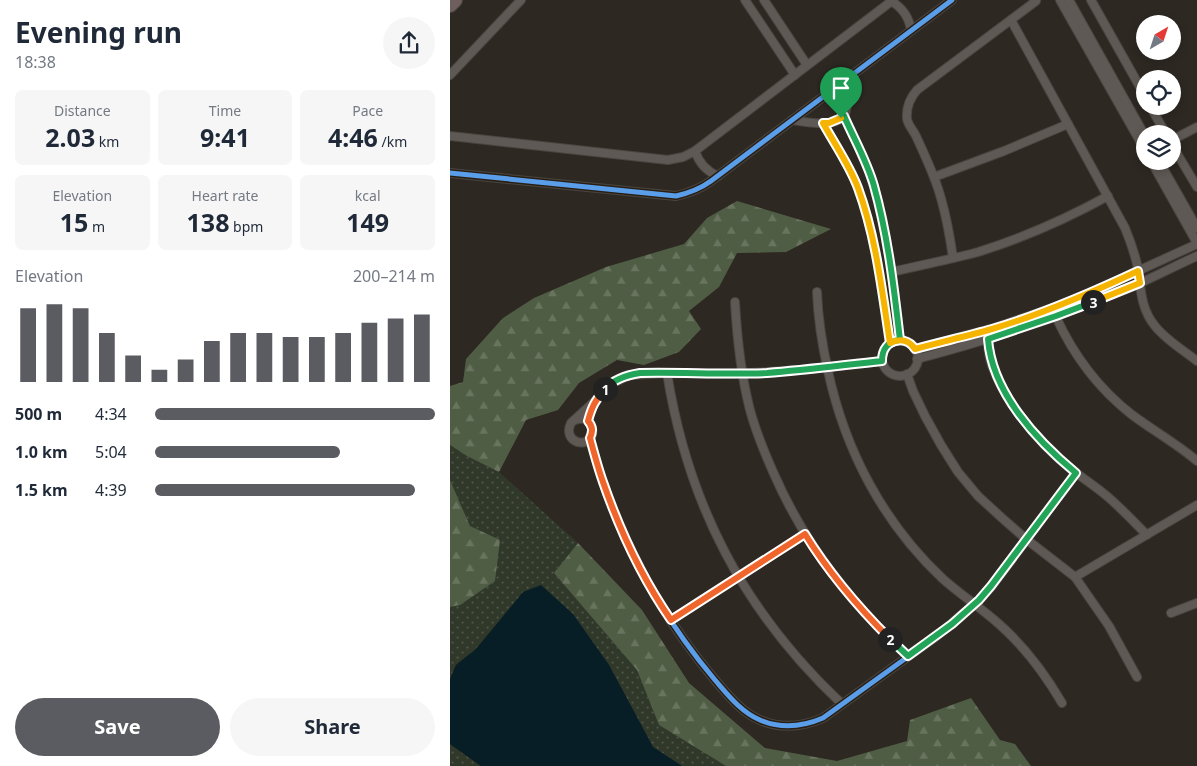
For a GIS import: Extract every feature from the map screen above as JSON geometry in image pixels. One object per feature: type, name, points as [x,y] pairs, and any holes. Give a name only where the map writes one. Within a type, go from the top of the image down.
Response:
[{"type":"highway","points":[[450,5],[455,0]]},
{"type":"street","points":[[450,75],[521,0]]},
{"type":"street","points":[[744,0],[795,74]]},
{"type":"street","points":[[764,0],[807,65]]},
{"type":"street","points":[[450,173],[676,196],[685,194],[700,188],[718,176],[952,0]]},
{"type":"street","points":[[1060,0],[1136,134]]},
{"type":"street","points":[[1069,0],[1139,125]]},
{"type":"street","points":[[1091,0],[1136,80]]},
{"type":"street","points":[[450,136],[668,160],[683,157],[695,151],[892,1],[904,12],[912,30]]},
{"type":"street","points":[[953,258],[946,219],[934,177],[923,150],[908,122],[907,110],[910,99],[917,90],[1036,1]]},
{"type":"street","points":[[1011,20],[1125,228],[1135,255],[1143,305],[1150,319],[1154,326],[1166,337],[1197,361]]},
{"type":"street","points":[[792,120],[829,123],[844,116],[847,100],[847,79]]},
{"type":"street","points":[[844,116],[874,186],[892,272],[900,340]]},
{"type":"street","points":[[823,123],[857,186],[867,216],[890,343]]},
{"type":"street","points":[[934,177],[1004,151],[1068,124]]},
{"type":"street","points":[[1181,135],[1197,127]]},
{"type":"street","points":[[695,151],[705,169],[718,176]]},
{"type":"street","points":[[1181,160],[1197,187]]},
{"type":"street","points":[[915,349],[994,328],[1083,296],[1197,244],[1156,170]]},
{"type":"street","points":[[1164,170],[1197,228]]},
{"type":"street","points":[[892,272],[953,258],[1022,237],[1066,218],[1108,196]]},
{"type":"street","points":[[917,359],[988,339],[1056,316],[1140,283],[1197,256]]},
{"type":"street","points":[[817,292],[820,334],[835,400],[843,426],[859,463],[878,499],[901,533],[928,564],[947,583],[1008,633],[1028,654],[1062,703]]},
{"type":"street","points":[[735,302],[742,373],[751,412],[763,448],[785,498],[805,534],[827,567],[857,605],[908,656]]},
{"type":"street","points":[[1056,316],[1084,366],[1106,391],[1130,413],[1176,444],[1197,461]]},
{"type":"street","points":[[988,339],[992,366],[1022,418],[1058,458],[1107,496],[1147,535]]},
{"type":"street","points":[[900,340],[910,343],[915,349],[917,359],[915,367],[907,374],[902,375],[892,373],[884,366],[882,361],[883,351],[890,343],[900,340]]},
{"type":"street","points":[[595,457],[573,440],[569,427],[609,385],[630,375],[792,371],[882,361]]},
{"type":"street","points":[[667,373],[675,420],[691,475],[715,535],[738,578],[764,617],[808,671],[842,704]]},
{"type":"street","points":[[907,374],[924,416],[958,472],[978,496],[1026,539],[1075,577],[1109,626],[1137,677]]},
{"type":"street","points":[[594,402],[588,421],[592,429],[590,438],[595,457],[611,504],[642,572],[671,620],[710,673],[743,710],[755,718],[776,725],[800,726],[823,718],[938,636],[991,586],[1076,473]]},
{"type":"street","points":[[575,420],[579,418],[588,421]]},
{"type":"street","points":[[577,442],[586,441],[590,438]]},
{"type":"street","points":[[1075,577],[1197,505]]},
{"type":"street","points":[[671,620],[805,534]]},
{"type":"street","points":[[1172,613],[1197,603]]},
{"type":"green space","points":[[737,201],[831,229],[786,252],[737,253],[719,287],[689,311],[701,329],[679,352],[644,365],[617,360],[579,383],[558,410],[526,420],[499,472],[450,445],[450,386],[463,382],[466,359],[503,318],[534,298],[606,267],[684,244],[707,218]]},
{"type":"green space","points":[[450,445],[499,472],[578,543],[554,573],[637,670],[659,725],[726,766],[682,766],[653,747],[609,665],[523,593],[476,649],[456,665],[450,679],[450,607],[460,605],[470,526],[450,480]]},
{"type":"green space","points":[[450,480],[470,526],[500,540],[495,581],[460,605],[450,607]]},
{"type":"green space","points":[[578,543],[642,610],[689,683],[765,748],[837,761],[907,741],[910,720],[971,698],[1000,740],[1015,744],[1031,766],[726,766],[659,725],[637,670],[554,573]]},
{"type":"green space","points":[[450,744],[481,766],[450,766]]},
{"type":"water","points":[[541,585],[573,614],[609,665],[653,747],[682,766],[481,766],[450,744],[450,679],[456,665],[476,649],[523,592]]},
{"type":"cycle path","points":[[450,173],[676,196],[690,192],[711,181],[952,0]]},
{"type":"cycle path","points":[[590,438],[603,482],[624,535],[650,586],[680,635],[715,680],[741,708],[760,720],[784,726],[799,725],[823,718],[938,635],[979,600],[991,587],[1076,473]]},
{"type":"route","points":[[841,118],[829,123],[823,123],[853,176],[867,216],[890,343],[895,340],[905,341],[910,343],[915,349],[994,328],[1083,296],[1138,271],[1140,283],[1084,306],[988,339],[992,366],[1013,405],[1041,441],[1076,473],[979,600],[938,636],[908,656],[857,605],[827,567],[805,534],[671,620],[630,550],[602,480],[590,438],[592,429],[588,421],[594,402],[609,385],[630,375],[640,373],[734,374],[801,370],[882,361],[883,351],[886,346],[895,340],[900,340],[892,272],[874,186],[844,116],[841,118]]}]
